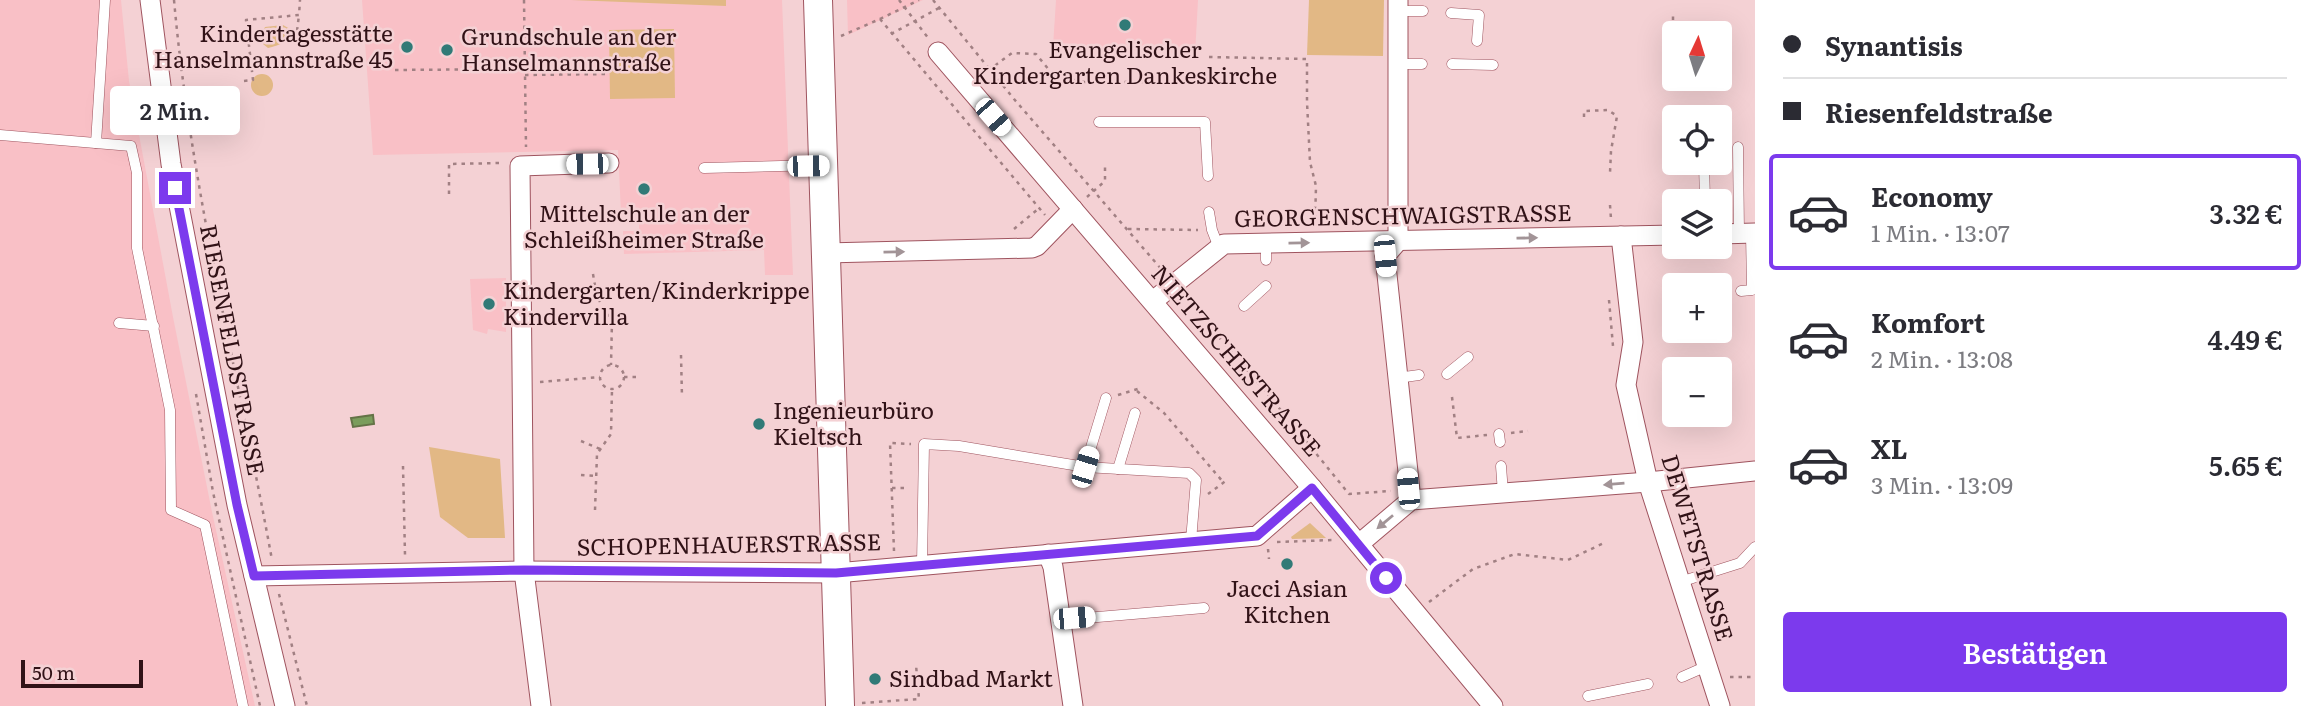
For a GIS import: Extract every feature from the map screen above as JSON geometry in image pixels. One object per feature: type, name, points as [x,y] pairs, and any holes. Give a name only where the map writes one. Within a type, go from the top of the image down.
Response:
[{"type":"main road","points":[[818,0],[836,573],[851,704]]},
{"type":"street","name":"RIESENFELDSTRASSE","points":[[150,0],[171,164],[237,505],[285,706]]},
{"type":"street","points":[[1398,5],[1398,241],[1385,256],[1410,494]]},
{"type":"street","name":"NIETZSCHESTRASSE","points":[[938,52],[1312,488],[1493,706]]},
{"type":"street","points":[[541,706],[524,570],[520,166],[609,163]]},
{"type":"street","points":[[826,253],[1032,248],[1073,209]]},
{"type":"street","name":"GEORGENSCHWAIGSTRASSE","points":[[1153,301],[1174,284],[1216,239],[1224,244],[1266,252],[1315,243],[1662,235]]},
{"type":"street","name":"DEWETSTRASSE","points":[[1621,236],[1633,342],[1626,385],[1648,482],[1720,706]]},
{"type":"street","points":[[1359,544],[1410,494],[1503,494],[1755,471]]},
{"type":"street","points":[[1262,540],[1312,488]]},
{"type":"street","name":"SCHOPENHAUERSTRASSE","points":[[254,576],[524,570],[836,573],[1191,541],[1262,540]]},
{"type":"street","points":[[1048,554],[1053,566],[1073,706]]},
{"type":"lane","points":[[96,143],[105,0]]},
{"type":"lane","points":[[1398,5],[1423,12]]},
{"type":"lane","points":[[1451,13],[1479,15],[1477,41]]},
{"type":"lane","points":[[1398,64],[1422,64]]},
{"type":"lane","points":[[1452,64],[1493,65]]},
{"type":"lane","points":[[1099,122],[1205,122],[1208,176]]},
{"type":"lane","points":[[0,135],[131,146],[136,173],[137,248],[170,410],[172,510],[205,525],[243,706]]},
{"type":"lane","points":[[1738,147],[1741,233],[1752,290],[1741,291]]},
{"type":"lane","points":[[704,168],[823,165]]},
{"type":"lane","points":[[1209,212],[1216,239]]},
{"type":"lane","points":[[1244,306],[1266,286]]},
{"type":"lane","points":[[119,323],[154,326]]},
{"type":"lane","points":[[1447,374],[1468,356]]},
{"type":"lane","points":[[1397,378],[1419,375]]},
{"type":"lane","points":[[1085,467],[1106,398]]},
{"type":"lane","points":[[1118,469],[1135,413]]},
{"type":"lane","points":[[922,565],[924,444],[959,446],[1085,467],[1189,472],[1196,480],[1191,541]]},
{"type":"lane","points":[[1501,466],[1503,494]]},
{"type":"lane","points":[[1680,582],[1740,563],[1755,547]]},
{"type":"lane","points":[[1060,622],[1074,618],[1204,608]]},
{"type":"lane","points":[[1682,677],[1709,672]]},
{"type":"lane","points":[[1588,696],[1648,684]]},
{"type":"path","points":[[174,0],[197,174],[275,575],[307,706]]},
{"type":"path","points":[[296,39],[300,0]]},
{"type":"path","points":[[449,194],[449,164],[512,163],[520,166],[526,152],[524,0]]},
{"type":"path","points":[[899,0],[938,52]]},
{"type":"path","points":[[838,38],[919,0]]},
{"type":"path","points":[[933,0],[988,68],[1266,392],[1349,494],[1410,494]]},
{"type":"path","points":[[891,34],[939,8]]},
{"type":"path","points":[[1674,12],[1674,21]]},
{"type":"path","points":[[244,81],[253,80],[246,20],[299,15]]},
{"type":"path","points":[[880,19],[1051,222]]},
{"type":"path","points":[[976,71],[993,67],[1012,53],[1036,54],[1054,76],[1084,82],[1174,82]]},
{"type":"path","points":[[1209,57],[1307,59],[1310,163],[1316,186],[1315,243]]},
{"type":"path","points":[[395,70],[525,69]]},
{"type":"path","points":[[525,75],[610,74]]},
{"type":"path","points":[[184,91],[204,88]]},
{"type":"path","points":[[1584,117],[1584,110],[1608,110],[1617,116],[1610,173]]},
{"type":"path","points":[[1073,209],[1105,181],[1105,166]]},
{"type":"path","points":[[1128,229],[1216,239]]},
{"type":"path","points":[[593,274],[596,293],[603,310],[612,320],[611,365]]},
{"type":"path","points":[[681,355],[679,377],[682,397]]},
{"type":"path","points":[[600,377],[603,369],[611,365],[623,370],[623,383],[612,389]]},
{"type":"path","points":[[522,382],[600,377]]},
{"type":"path","points":[[600,377],[607,387],[612,389]]},
{"type":"path","points":[[625,377],[638,377]]},
{"type":"path","points":[[1106,398],[1141,388]]},
{"type":"path","points":[[594,510],[597,454],[611,434],[612,389]]},
{"type":"path","points":[[1137,391],[1164,413],[1225,482],[1210,494],[1195,494]]},
{"type":"path","points":[[1452,397],[1457,438],[1499,438],[1528,431]]},
{"type":"path","points":[[581,442],[600,449]]},
{"type":"path","points":[[895,555],[890,443],[924,444]]},
{"type":"path","points":[[403,466],[406,572]]},
{"type":"path","points":[[581,475],[596,476]]},
{"type":"path","points":[[892,488],[922,488]]},
{"type":"path","points":[[257,510],[262,509]]},
{"type":"path","points":[[1269,559],[1262,540],[1333,540]]},
{"type":"path","points":[[1414,611],[1438,598],[1473,569],[1515,554],[1568,560],[1606,542]]},
{"type":"path","points":[[265,549],[270,548]]},
{"type":"path","points":[[851,704],[919,699],[916,665]]},
{"type":"path","points":[[1709,672],[1755,677]]},
{"type":"shaded area","points":[[0,0],[121,0],[129,81],[173,317],[255,706],[0,706]]},
{"type":"shaded area","points":[[362,0],[782,0],[793,275],[765,275],[764,250],[624,254],[623,231],[639,231],[639,213],[621,213],[618,150],[373,155]]},
{"type":"shaded area","points":[[571,0],[726,0],[726,6]]},
{"type":"shaded area","points":[[847,0],[923,0],[848,35]]},
{"type":"shaded area","name":"Evangelischer Kindergarten Dankeskirche","points":[[1056,0],[1198,0],[1195,54],[1053,47]]},
{"type":"shaded area","points":[[1309,0],[1384,0],[1383,56],[1307,55]]},
{"type":"shaded area","points":[[283,25],[290,29],[286,40],[268,48],[263,44],[260,37],[265,27]]},
{"type":"shaded area","points":[[674,29],[675,98],[610,99],[609,30]]},
{"type":"shaded area","points":[[262,74],[270,77],[273,85],[270,93],[262,96],[254,93],[251,85],[254,77]]},
{"type":"shaded area","name":"Kindergarten/Kinderkrippe Kindervilla","points":[[506,278],[506,332],[488,329],[487,334],[473,330],[470,279]]},
{"type":"shaded area","points":[[373,415],[374,424],[353,427],[351,418]]},
{"type":"shaded area","points":[[429,447],[500,459],[505,538],[468,538],[440,517]]},
{"type":"shaded area","points":[[1310,523],[1326,538],[1292,539],[1291,537]]},
{"type":"place","name":"Evangelischer Kindergarten Dankeskirche","points":[[1125,25]]},
{"type":"place","name":"Kindertagesstätte Hanselmannstraße 45","points":[[407,47]]},
{"type":"place","name":"Grundschule an der Hanselmannstraße","points":[[447,50]]},
{"type":"place","name":"Mittelschule an der Schleißheimer Straße","points":[[644,189]]},
{"type":"place","name":"Kindergarten/Kinderkrippe Kindervilla","points":[[489,304]]},
{"type":"place","name":"Ingenieurbüro Kieltsch","points":[[759,424]]},
{"type":"place","name":"Jacci Asian Kitchen","points":[[1287,564]]},
{"type":"place","name":"Sindbad Markt","points":[[875,679]]},
{"type":"route","points":[[175,188],[237,505],[254,576],[524,570],[836,573],[1257,536],[1312,488],[1386,578]]}]
